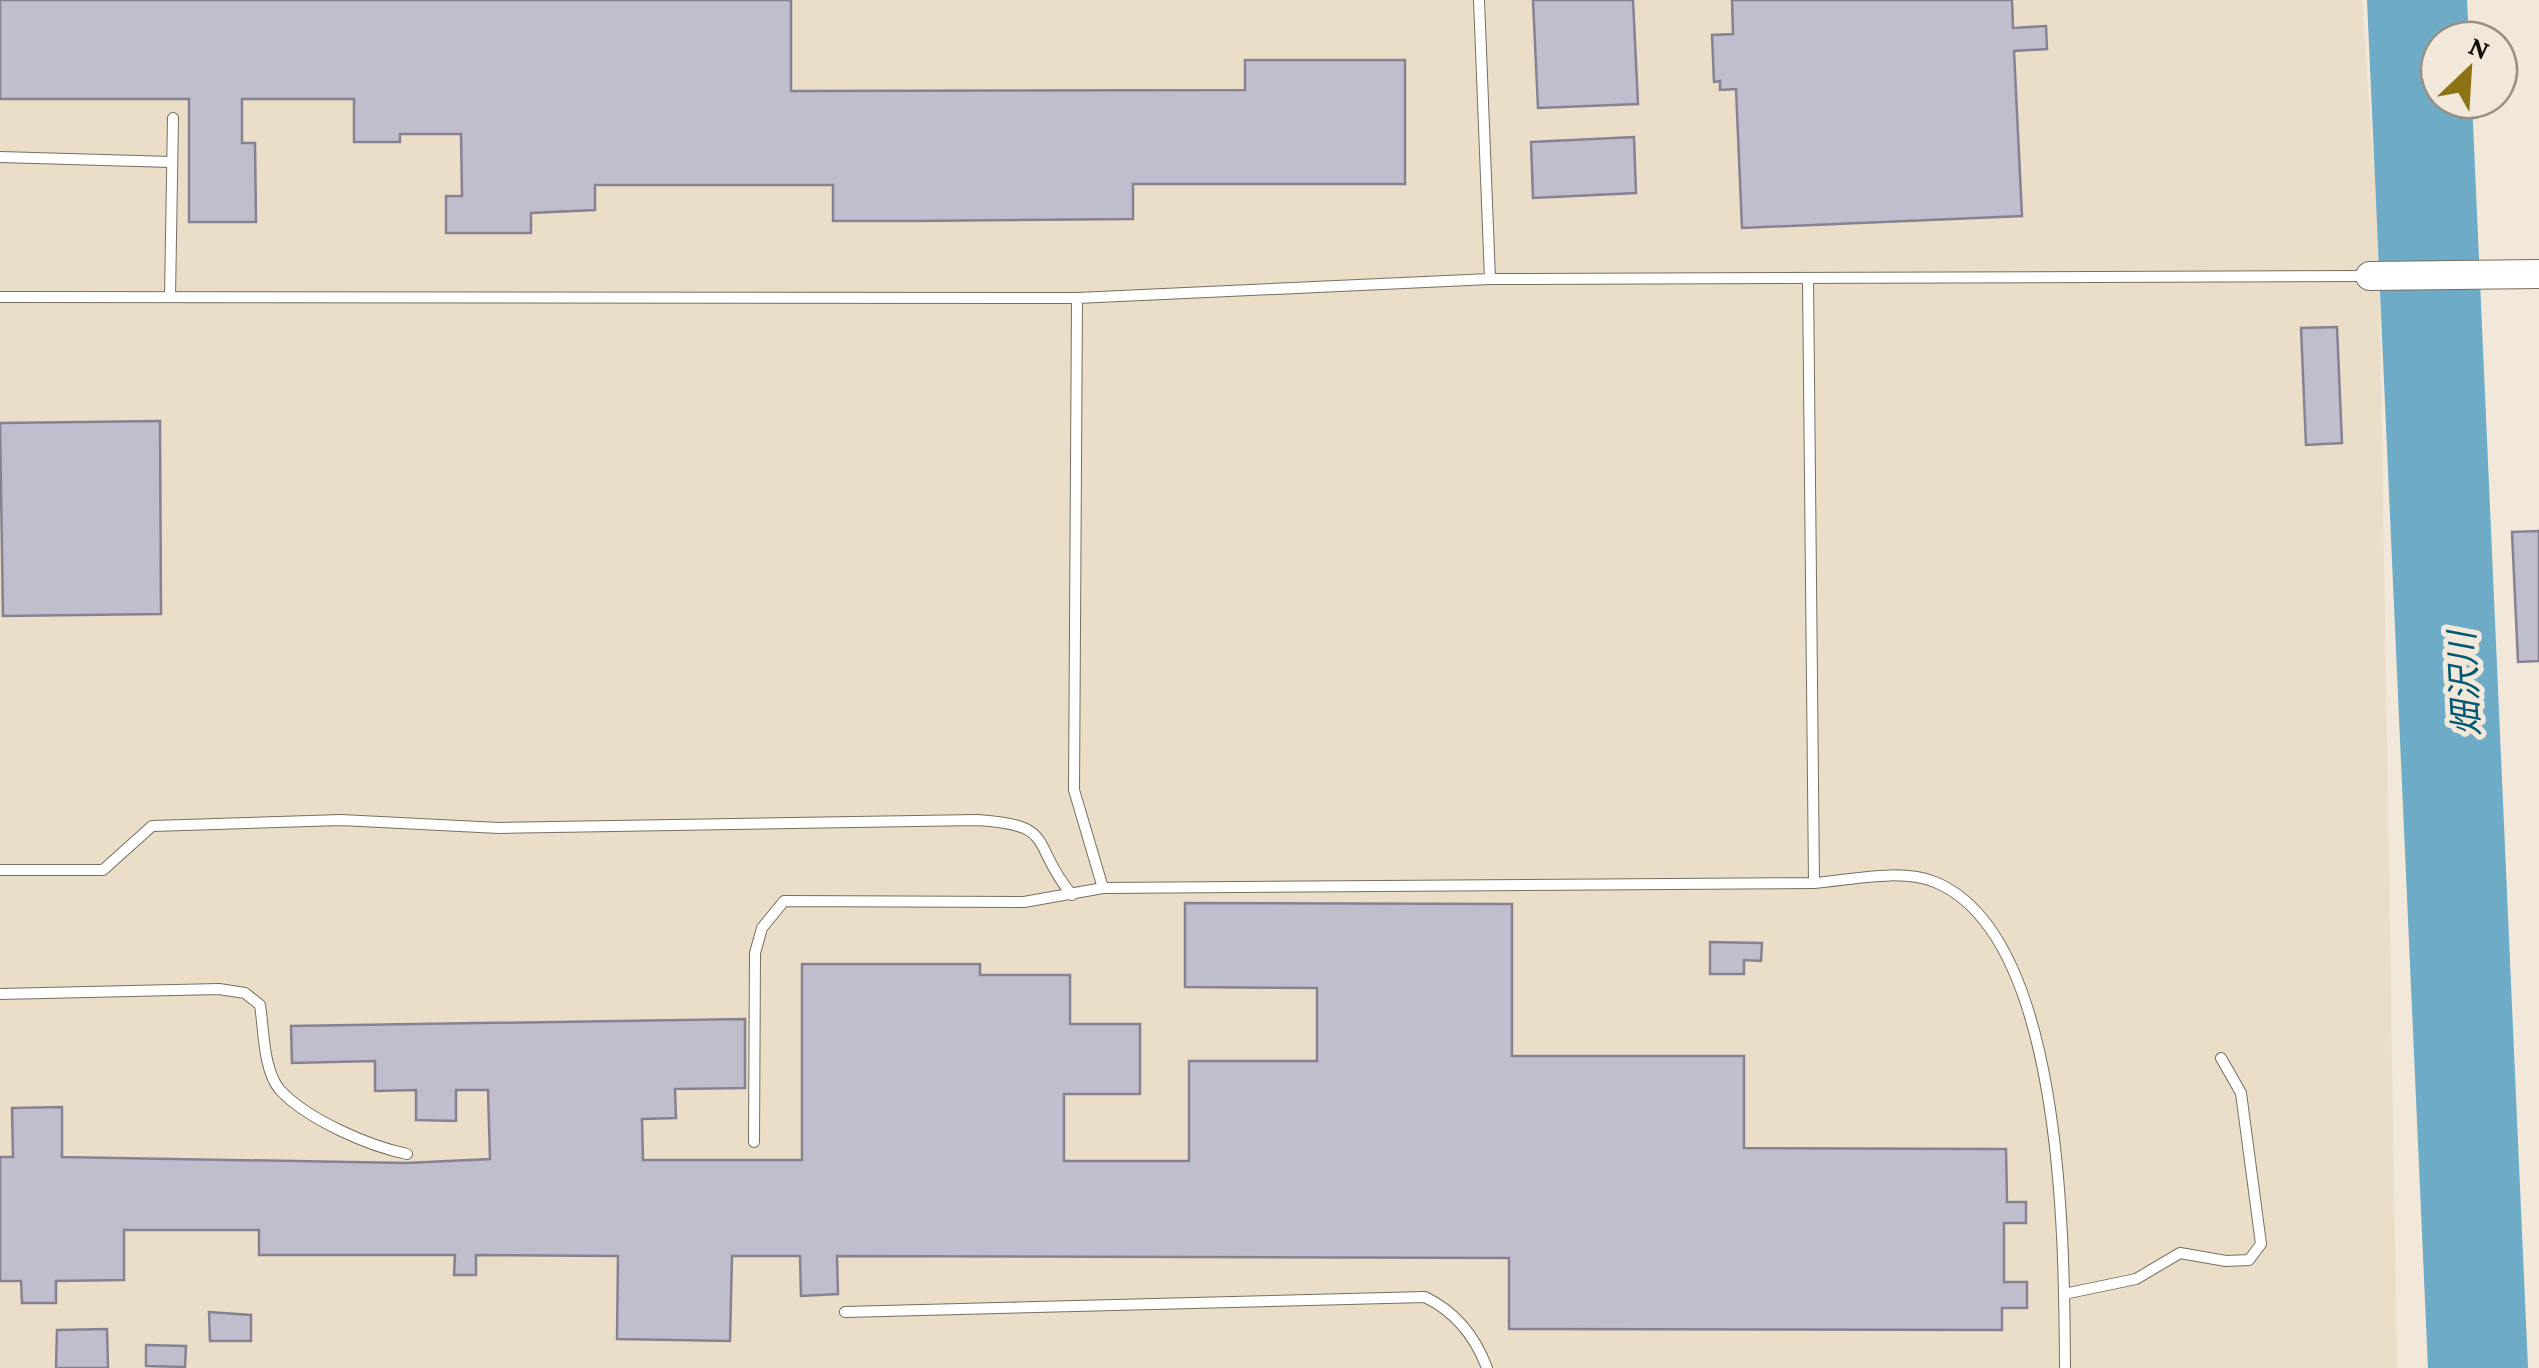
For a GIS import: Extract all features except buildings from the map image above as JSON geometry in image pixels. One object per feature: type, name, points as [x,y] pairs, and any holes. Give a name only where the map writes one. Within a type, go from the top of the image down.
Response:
[{"type":"street","points":[[2370,276],[2532,274]]},
{"type":"lane","points":[[1479,0],[1490,279]]},
{"type":"lane","points":[[170,297],[173,118]]},
{"type":"lane","points":[[0,157],[172,162]]},
{"type":"lane","points":[[0,297],[1078,298],[1490,279],[2370,276]]},
{"type":"lane","points":[[1808,278],[1814,883]]},
{"type":"lane","points":[[1078,298],[1074,790],[1104,888]]},
{"type":"lane","points":[[0,870],[102,870],[152,826],[341,820],[499,828],[978,820],[1019,823],[1034,833],[1046,851],[1052,872],[1072,895]]},
{"type":"lane","points":[[754,1142],[755,953],[762,928],[784,900],[1024,902],[1104,888],[1814,883],[1912,876],[1937,883],[1988,928],[2031,1010],[2051,1116],[2064,1294],[2065,1368]]},
{"type":"lane","points":[[0,994],[219,989],[245,993],[260,1005],[270,1070],[280,1090],[367,1145],[407,1154]]},
{"type":"lane","points":[[2064,1294],[2136,1280],[2180,1253],[2249,1260],[2261,1244],[2245,1110],[2241,1094],[2221,1058]]},
{"type":"lane","points":[[845,1312],[1425,1297],[1441,1305],[1473,1336],[1487,1368]]},
{"type":"shaded area","points":[[0,0],[2362,0],[2379,241],[2397,1368],[0,1368]]},
{"type":"water","name":"畑沢川","points":[[2367,0],[2467,0],[2468,20],[2419,20],[2419,120],[2473,120],[2528,1368],[2428,1368]]}]
